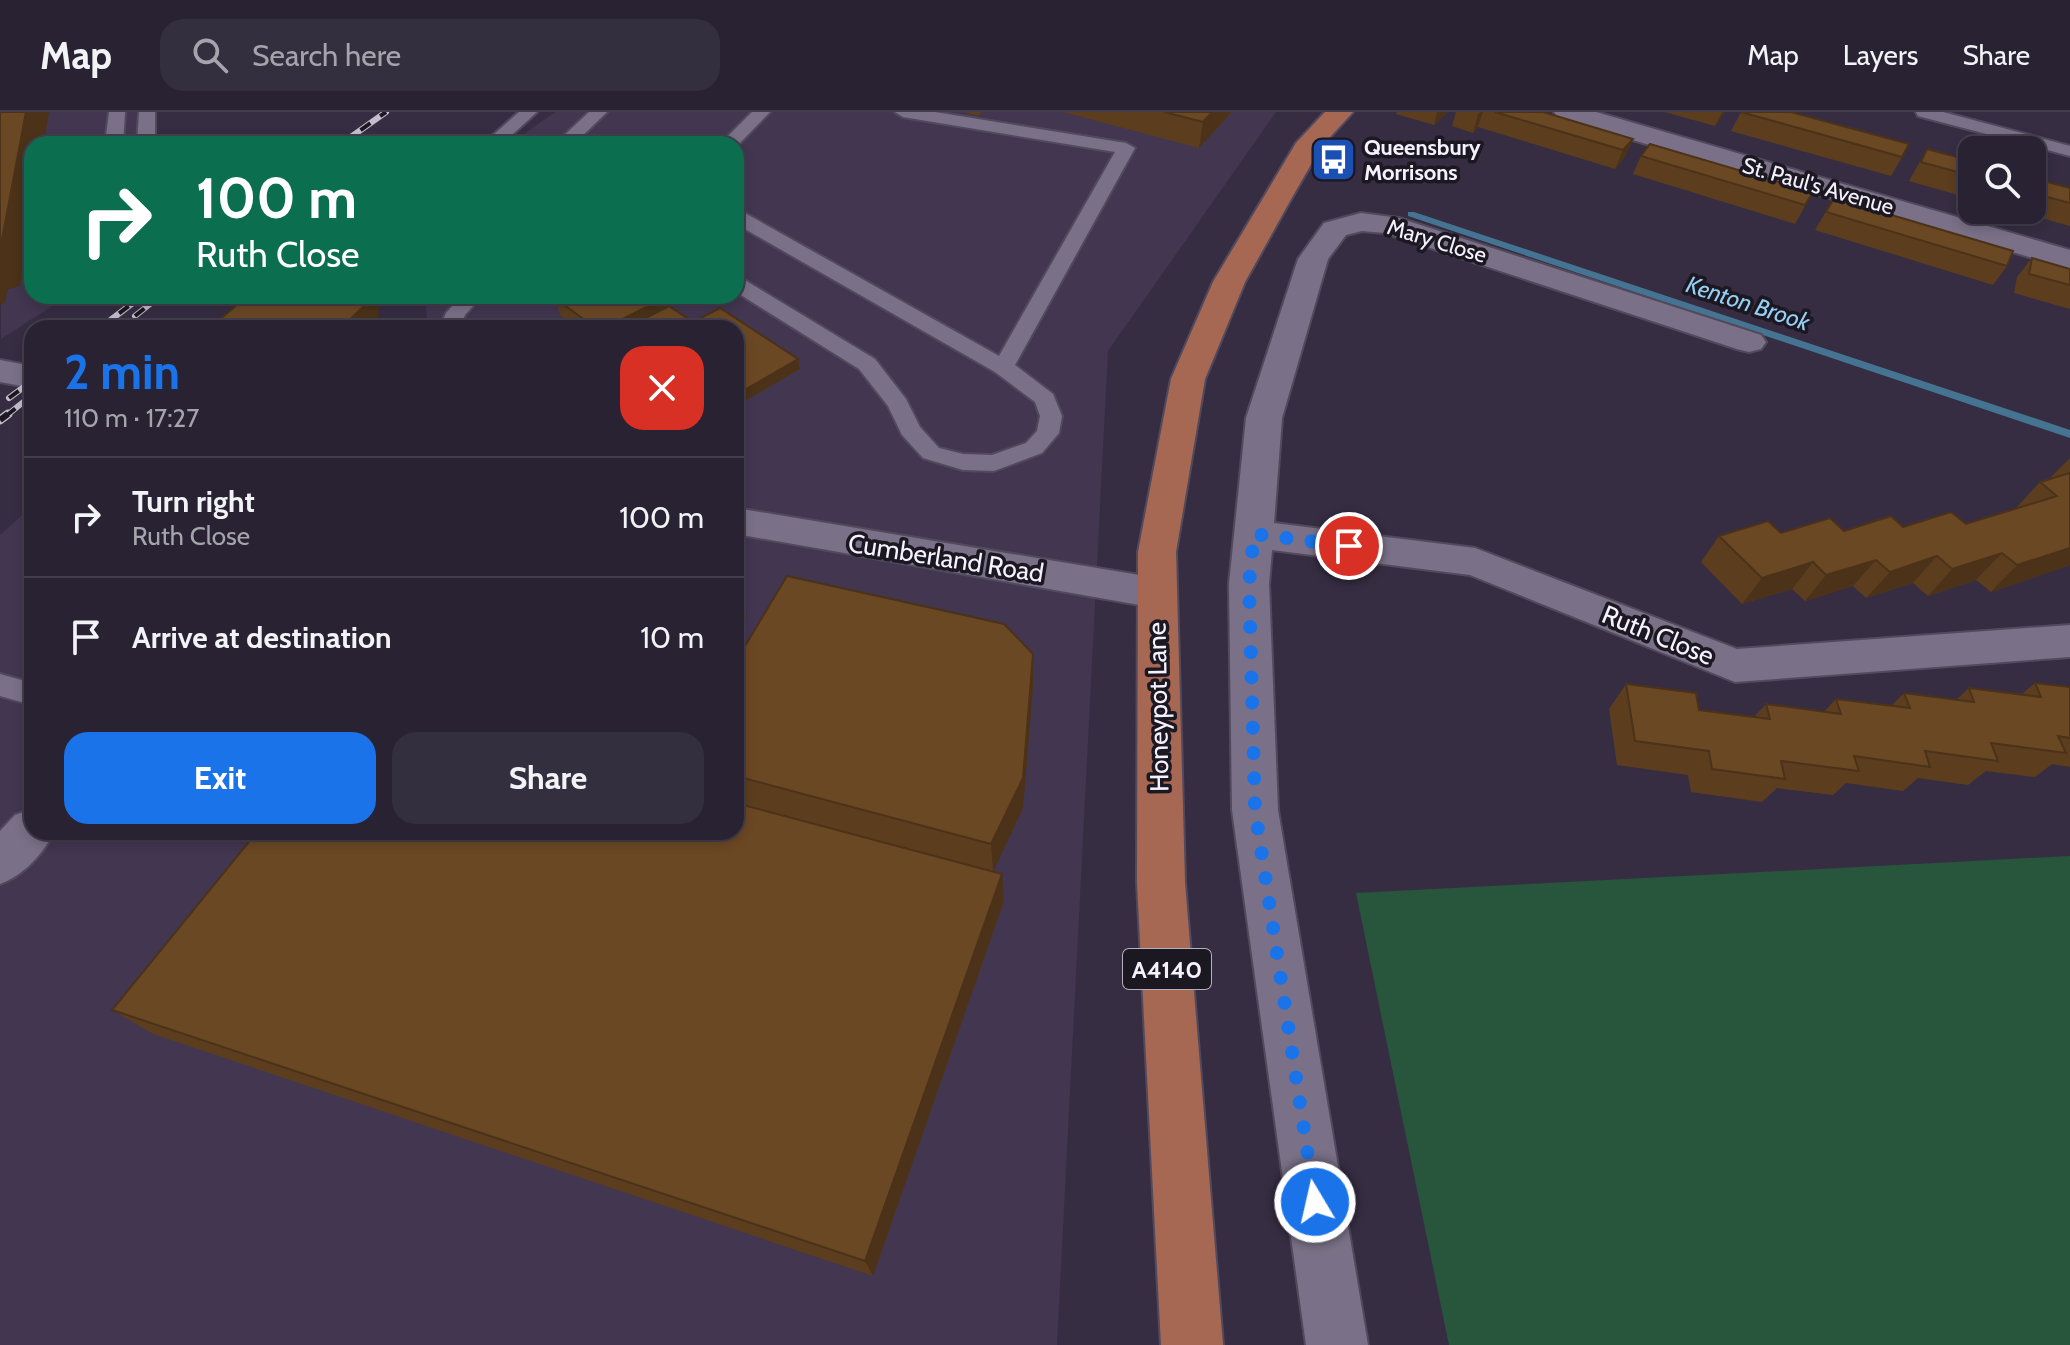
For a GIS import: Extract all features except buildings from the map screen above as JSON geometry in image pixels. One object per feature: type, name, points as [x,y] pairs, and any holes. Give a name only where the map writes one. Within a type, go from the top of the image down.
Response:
[{"type":"main road","name":"Honeypot Lane","points":[[1192,1345],[1161,883],[1157,552],[1188,379],[1229,282],[1275,201],[1310,143],[1340,112]]},
{"type":"street","name":"St. Paul's Avenue","points":[[1567,112],[2070,260]]},
{"type":"street","name":"Mary Close","points":[[1337,1345],[1255,810],[1249,584],[1264,418],[1313,259],[1335,229],[1361,222],[1388,224],[1749,342]]},
{"type":"street","points":[[0,371],[24,376]]},
{"type":"street","name":"Cumberland Road","points":[[744,522],[1157,593]]},
{"type":"street","name":"Ruth Close","points":[[1254,534],[1475,562],[1735,666],[2070,641]]},
{"type":"street","points":[[0,863],[24,838]]},
{"type":"lane","points":[[115,136],[117,112]]},
{"type":"lane","points":[[146,136],[147,112]]},
{"type":"lane","points":[[501,136],[529,112]]},
{"type":"lane","points":[[573,136],[599,112]]},
{"type":"lane","points":[[737,136],[762,112]]},
{"type":"lane","points":[[903,112],[1126,148],[1003,367]]},
{"type":"lane","points":[[1924,112],[2070,151]]},
{"type":"lane","points":[[744,221],[1003,367],[1045,399],[1051,416],[1048,433],[1034,448],[994,463],[963,462],[931,453],[910,430],[898,404],[867,364],[744,288]]},
{"type":"lane","points":[[0,685],[24,692]]},
{"type":"shaded area","points":[[0,112],[147,112],[144,136],[24,136],[24,304],[56,304],[31,320],[24,320],[24,324],[1,339]]},
{"type":"shaded area","points":[[555,112],[1276,112],[1108,351],[1057,1345],[0,1345],[0,535],[24,513],[24,840],[744,840],[744,320],[427,320],[426,304],[744,304],[744,136],[521,136]]},
{"type":"green space","points":[[2070,856],[2070,1345],[1449,1345],[1356,893]]},
{"type":"waterway","name":"Kenton Brook","points":[[1411,214],[2070,434]]},
{"type":"railway","points":[[352,136],[386,112]]},
{"type":"railway","points":[[110,320],[132,304]]},
{"type":"railway","points":[[135,316],[150,304]]},
{"type":"railway","points":[[9,398],[24,387]]},
{"type":"railway","points":[[6,416],[24,401]]},
{"type":"railway","points":[[0,420],[8,414]]},
{"type":"place","name":"Queensbury Morrisons","points":[[1333,160]]},
{"type":"route","points":[[1315,1202],[1255,810],[1249,584],[1254,534],[1349,546]]}]
